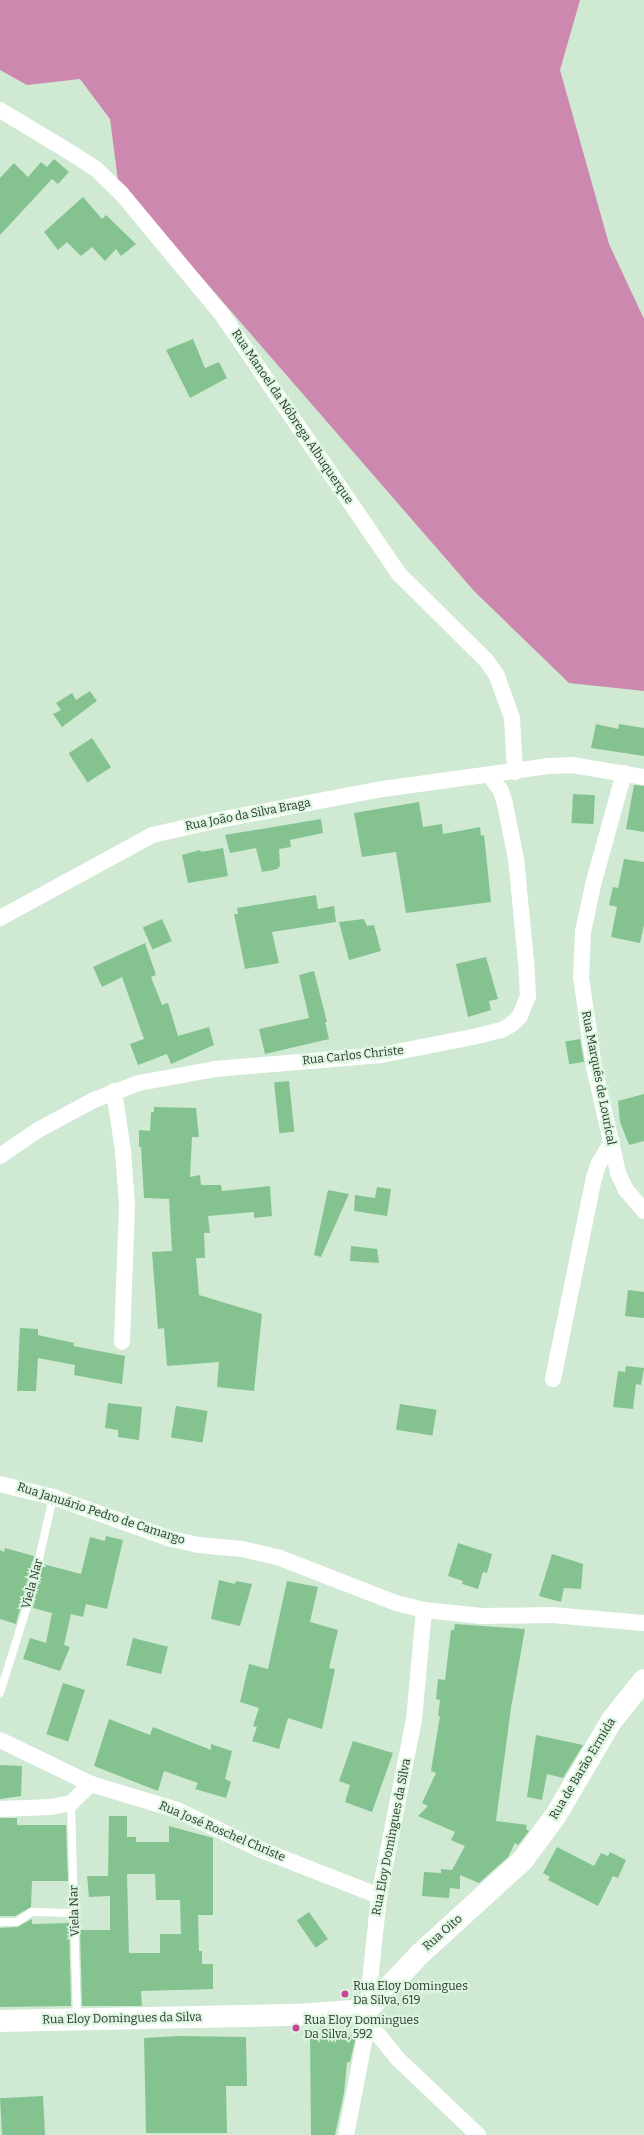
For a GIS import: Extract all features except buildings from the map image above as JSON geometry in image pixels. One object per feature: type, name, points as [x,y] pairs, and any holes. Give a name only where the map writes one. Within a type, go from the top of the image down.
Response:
[{"type":"main road","name":"Rua de Barão Ermida","points":[[523,1860],[556,1815],[612,1720],[644,1680]]},
{"type":"main road","name":"Rua Oito","points":[[368,2016],[420,1954],[523,1860]]},
{"type":"main road","name":"Rua Eloy Domingues da Silva","points":[[0,2021],[296,2015],[368,2016]]},
{"type":"street","name":"Rua Manoel da Nóbrega Albuquerque","points":[[0,110],[96,169],[121,193],[223,316],[400,574],[486,660],[497,676],[512,718],[515,772]]},
{"type":"street","name":"Rua João da Silva Braga","points":[[0,918],[152,835],[376,790],[572,765],[644,777]]},
{"type":"street","name":"Rua Marquês de Lourical","points":[[624,773],[593,885],[581,955],[586,1024],[618,1173],[626,1190],[644,1211]]},
{"type":"street","name":"Rua Carlos Christe","points":[[0,1156],[38,1130],[114,1091],[153,1079],[215,1069],[381,1055],[473,1037],[502,1030],[512,1024],[520,1016],[528,996],[525,942],[516,859],[506,804],[502,791],[490,776]]},
{"type":"street","points":[[114,1091],[123,1151],[127,1205],[122,1342]]},
{"type":"street","points":[[553,1379],[594,1178],[599,1163],[612,1142]]},
{"type":"street","name":"Rua Januário Pedro de Camargo","points":[[0,1484],[53,1497],[168,1538],[198,1545],[242,1548],[280,1558],[396,1603],[424,1610],[482,1616],[527,1615],[644,1623]]},
{"type":"street","name":"Rua Eloy Domingues da Silva","points":[[368,2016],[379,1896],[414,1720],[424,1610]]},
{"type":"street","name":"Rua José Roschel Christe","points":[[0,1740],[91,1784],[176,1810],[259,1849],[379,1896]]},
{"type":"street","points":[[0,1809],[51,1807],[71,1803],[91,1784]]},
{"type":"street","points":[[346,2135],[368,2016]]},
{"type":"street","points":[[368,2016],[398,2059],[478,2135]]},
{"type":"lane","name":"Viela Nar","points":[[0,1693],[31,1594],[53,1497]]},
{"type":"lane","name":"Viela Nar","points":[[71,1803],[77,2020]]},
{"type":"lane","points":[[0,1922],[16,1922],[32,1912],[74,1913]]},
{"type":"shaded area","points":[[0,0],[580,0],[560,70],[609,244],[644,319],[644,691],[569,683],[474,591],[118,181],[110,119],[80,79],[27,85],[0,70]]},
{"type":"place","name":"Rua Eloy Domingues Da Silva, 619","points":[[345,1994]]},
{"type":"place","name":"Rua Eloy Domingues Da Silva, 592","points":[[296,2028]]}]
